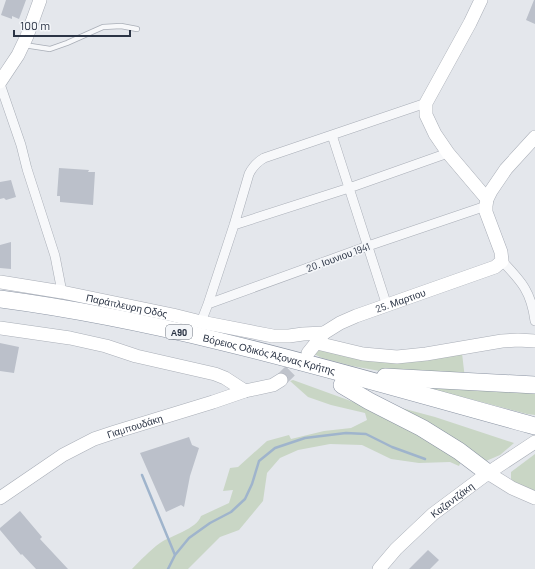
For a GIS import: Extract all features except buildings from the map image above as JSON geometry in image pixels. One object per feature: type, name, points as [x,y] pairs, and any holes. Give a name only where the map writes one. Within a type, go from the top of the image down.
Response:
[{"type":"highway","name":"Βόρειος Οδικός Άξονας Κρήτης","points":[[0,299],[88,313],[198,336],[343,379],[505,424],[535,437]]},
{"type":"highway","name":"Βόρειος Οδικός Άξονας Κρήτης","points":[[0,310],[137,334],[266,364],[343,379]]},
{"type":"highway","points":[[343,379],[400,379],[535,385]]},
{"type":"highway","points":[[343,379],[369,401],[422,428],[459,451],[488,473]]},
{"type":"highway","name":"Βόρειος Οδικός Άξονας Κρήτης","points":[[505,424],[535,426]]},
{"type":"street","points":[[40,0],[23,45],[0,83],[21,145],[27,169],[55,256],[62,292]]},
{"type":"street","points":[[481,0],[426,103],[426,115],[435,134],[448,154],[486,202]]},
{"type":"street","points":[[200,322],[208,304],[249,174],[257,162],[264,158],[426,103]]},
{"type":"street","points":[[332,135],[387,306]]},
{"type":"street","points":[[535,137],[506,169],[491,191],[486,202],[486,212],[501,252],[502,261],[520,281],[529,295],[534,310],[535,320]]},
{"type":"street","points":[[234,225],[448,154]]},
{"type":"street","name":"20. Ιουνιου 1941","points":[[208,304],[486,202]]},
{"type":"street","name":"25. Μαρτιου","points":[[316,343],[340,323],[356,316],[495,268],[502,261]]},
{"type":"street","name":"Παράπλευρη Οδός","points":[[0,282],[62,292],[200,322],[274,336],[303,334],[316,343]]},
{"type":"street","points":[[0,328],[70,338],[106,346],[136,356],[215,374],[225,378],[245,391]]},
{"type":"street","points":[[316,343],[363,354],[397,357],[426,354],[502,341],[535,341]]},
{"type":"street","name":"Γιαμπουδάκη","points":[[0,498],[63,455],[94,439],[245,391],[273,385],[281,380]]},
{"type":"street","name":"Καζαντζάκη","points":[[383,567],[396,549],[433,514],[488,473],[535,442]]},
{"type":"street","points":[[488,473],[512,488],[535,498]]},
{"type":"lane","points":[[23,45],[50,49],[103,27],[120,26],[137,30]]},
{"type":"green space","points":[[321,347],[379,362],[462,353],[465,379],[402,375],[352,366],[322,358],[314,354]]},
{"type":"green space","points":[[293,380],[392,416],[462,459],[459,466],[450,462],[419,463],[391,459],[362,445],[330,444],[298,450],[280,458],[267,473],[263,501],[239,530],[220,537],[188,569],[132,569],[164,540],[194,525],[201,516],[229,503],[233,490],[223,491],[230,468],[238,467],[267,441],[289,435],[291,439],[324,431],[351,428],[367,420],[365,413],[331,405],[308,397],[290,381]]},
{"type":"green space","points":[[413,384],[535,390],[535,415],[527,414]]},
{"type":"green space","points":[[390,405],[435,417],[514,443],[500,455],[486,461]]},
{"type":"green space","points":[[535,454],[535,492],[517,485],[511,479],[511,472]]},
{"type":"waterway","points":[[168,569],[175,555],[189,538],[210,523],[231,512],[245,499],[252,484],[259,461],[275,448],[305,438],[346,433],[366,434],[392,447],[425,459]]},
{"type":"waterway","points":[[142,475],[175,555]]},
{"type":"tunnel","points":[[281,380],[305,356]]}]
